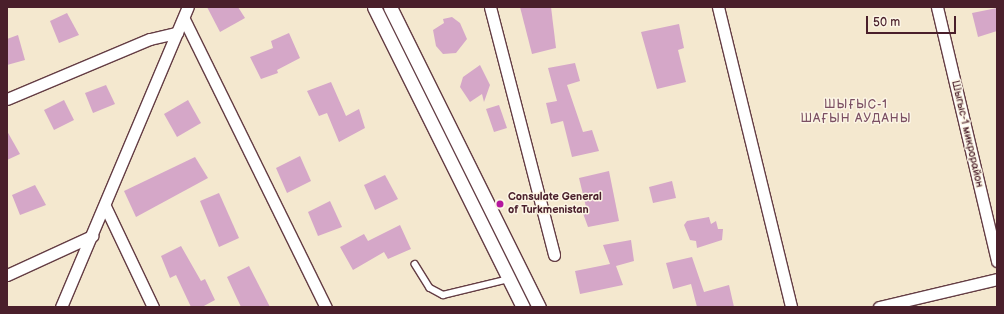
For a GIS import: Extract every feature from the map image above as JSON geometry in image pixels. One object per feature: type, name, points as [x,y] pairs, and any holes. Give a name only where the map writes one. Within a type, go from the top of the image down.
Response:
[{"type":"street","points":[[61,307],[188,7]]},
{"type":"street","points":[[374,7],[523,307]]},
{"type":"street","points":[[390,7],[538,307]]},
{"type":"street","points":[[490,7],[554,255]]},
{"type":"street","points":[[718,7],[791,307]]},
{"type":"street","name":"Шыгыс-1 микрорайон","points":[[937,7],[997,261]]},
{"type":"street","points":[[184,19],[326,307]]},
{"type":"street","points":[[7,99],[150,39],[176,33]]},
{"type":"street","points":[[105,206],[153,307]]},
{"type":"street","points":[[7,275],[92,236]]},
{"type":"street","points":[[879,307],[997,280]]},
{"type":"lane","points":[[415,264],[430,288],[443,296],[510,279]]},
{"type":"building","points":[[207,7],[238,7],[245,18],[220,32]]},
{"type":"building","points":[[520,7],[551,7],[556,48],[532,54]]},
{"type":"building","points":[[997,8],[997,31],[978,37],[972,13]]},
{"type":"building","points":[[67,13],[79,35],[59,43],[50,21]]},
{"type":"building","points":[[452,17],[460,23],[467,39],[456,53],[443,54],[436,46],[433,30],[444,23],[443,19]]},
{"type":"building","points":[[679,24],[684,48],[678,50],[686,82],[657,89],[641,32]]},
{"type":"building","points":[[289,33],[300,58],[277,70],[278,73],[261,79],[250,57],[273,48],[271,41]]},
{"type":"building","points":[[18,35],[25,60],[7,65],[7,39]]},
{"type":"building","points":[[575,63],[580,81],[567,85],[583,132],[592,130],[599,151],[572,157],[563,121],[551,124],[546,103],[557,101],[548,68]]},
{"type":"building","points":[[480,65],[490,85],[484,102],[482,94],[470,102],[460,87],[463,77]]},
{"type":"building","points":[[331,82],[346,116],[359,109],[365,128],[339,142],[327,113],[319,116],[307,91]]},
{"type":"building","points":[[106,85],[115,104],[93,113],[85,93]]},
{"type":"building","points":[[64,100],[74,120],[54,130],[44,110]]},
{"type":"building","points":[[188,100],[201,123],[177,137],[164,114]]},
{"type":"building","points":[[499,105],[507,128],[494,132],[486,109]]},
{"type":"building","points":[[7,131],[20,154],[7,160]]},
{"type":"building","points":[[300,156],[311,181],[287,193],[276,168]]},
{"type":"building","points":[[195,157],[208,178],[136,217],[124,191]]},
{"type":"building","points":[[609,171],[619,221],[588,227],[581,208],[586,207],[579,178]]},
{"type":"building","points":[[385,175],[398,199],[375,210],[364,185]]},
{"type":"building","points":[[672,181],[676,198],[653,203],[649,187]]},
{"type":"building","points":[[35,185],[46,205],[20,215],[12,195]]},
{"type":"building","points":[[219,193],[239,238],[219,247],[200,201]]},
{"type":"building","points":[[330,201],[342,227],[318,236],[308,212]]},
{"type":"building","points":[[709,217],[711,224],[716,221],[718,229],[723,229],[722,240],[697,248],[696,241],[690,240],[684,225],[687,221]]},
{"type":"building","points":[[400,225],[411,249],[388,259],[384,252],[353,270],[340,247],[364,234],[368,241]]},
{"type":"building","points":[[631,240],[634,261],[616,266],[623,285],[580,294],[575,271],[610,264],[603,245]]},
{"type":"building","points":[[181,246],[201,281],[205,279],[215,300],[202,307],[191,307],[176,275],[170,278],[161,256]]},
{"type":"building","points":[[692,257],[704,292],[729,285],[734,307],[697,307],[691,284],[673,289],[666,263]]},
{"type":"building","points":[[249,266],[270,307],[241,307],[227,277]]},
{"type":"place","name":"Consulate General of Turkmenistan","points":[[500,204]]},
{"type":"district","name":"ШЫҒЫС-1 ШАҒЫН АУДАНЫ","points":[[856,112]]}]
